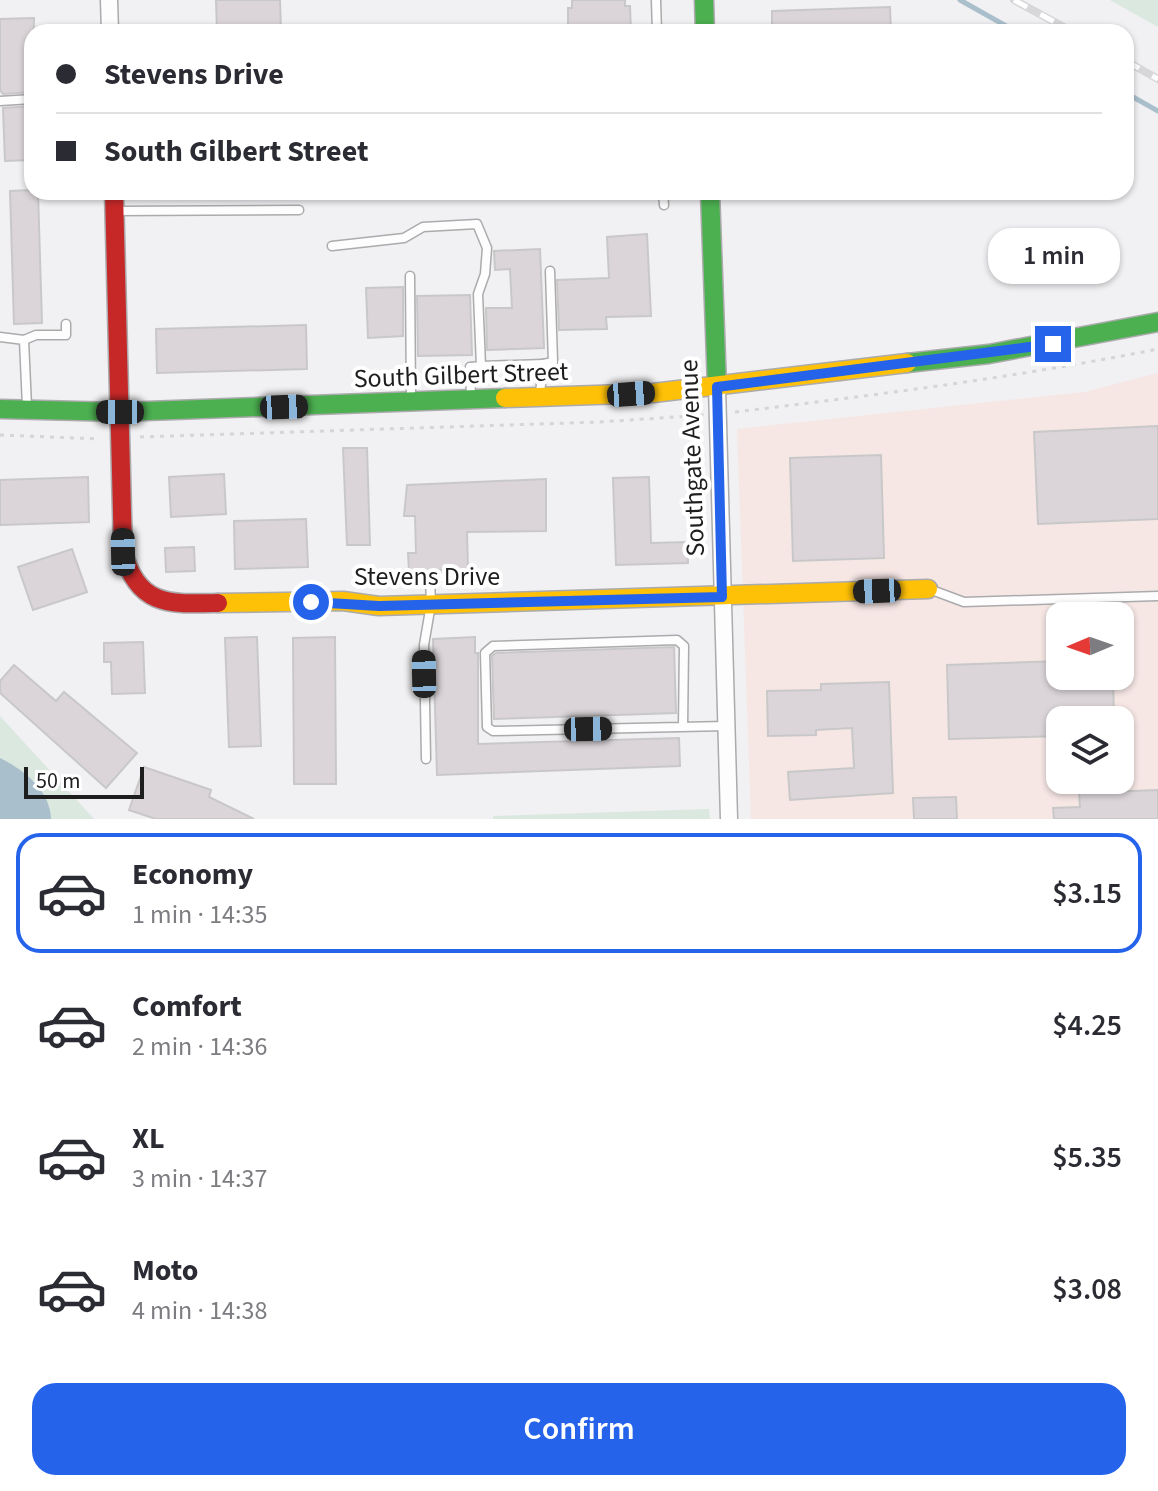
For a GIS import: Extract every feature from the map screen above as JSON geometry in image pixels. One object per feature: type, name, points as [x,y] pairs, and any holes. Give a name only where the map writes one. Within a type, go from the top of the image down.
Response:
[{"type":"street","points":[[109,0],[110,24]]},
{"type":"street","points":[[704,0],[705,24]]},
{"type":"street","name":"Stevens Drive","points":[[114,200],[123,552],[127,572],[136,587],[152,598],[169,604],[343,601],[379,606],[928,589]]},
{"type":"street","name":"Southgate Avenue","points":[[710,200],[729,819]]},
{"type":"street","name":"South Gilbert Street","points":[[0,409],[120,412],[539,399],[717,387],[989,354],[1158,322]]},
{"type":"lane","points":[[656,0],[657,24]]},
{"type":"lane","points":[[0,101],[24,100]]},
{"type":"lane","points":[[664,200],[664,205]]},
{"type":"lane","points":[[114,211],[299,210]]},
{"type":"lane","points":[[332,246],[404,238],[423,227],[477,224],[487,248],[485,274],[478,294],[481,366]]},
{"type":"lane","points":[[471,401],[470,367],[553,362],[550,271]]},
{"type":"lane","points":[[410,276],[411,403]]},
{"type":"lane","points":[[0,337],[24,340],[36,335],[66,335],[66,324]]},
{"type":"lane","points":[[24,340],[27,411]]},
{"type":"lane","points":[[539,399],[543,364]]},
{"type":"lane","points":[[395,579],[468,576]]},
{"type":"lane","points":[[426,759],[424,645],[431,604],[430,577]]},
{"type":"lane","points":[[928,589],[964,602],[1158,596]]},
{"type":"lane","points":[[683,727],[684,646],[677,640],[493,646],[485,653],[487,727],[493,731],[683,727],[726,726]]},
{"type":"shaded area","points":[[1110,0],[1158,0],[1158,27]]},
{"type":"shaded area","points":[[1158,373],[1158,819],[751,819],[737,429],[1084,392]]},
{"type":"shaded area","points":[[0,716],[94,819],[0,819]]},
{"type":"shaded area","points":[[709,809],[710,819],[493,819],[493,816]]},
{"type":"water","points":[[0,758],[18,769],[41,790],[51,819],[0,819]]},
{"type":"building","points":[[216,0],[280,0],[281,24],[217,24]]},
{"type":"building","points":[[572,0],[625,0],[625,6],[630,6],[631,24],[568,24],[568,8],[572,8]]},
{"type":"building","points":[[890,7],[891,24],[772,24],[772,11]]},
{"type":"building","points":[[34,18],[34,24],[24,24],[24,93],[3,94],[0,90],[0,19]]},
{"type":"building","points":[[24,107],[24,160],[5,161],[3,108]]},
{"type":"building","points":[[24,190],[24,200],[38,200],[42,323],[14,324],[10,191]]},
{"type":"building","points":[[647,234],[651,316],[606,317],[607,329],[559,330],[557,280],[609,278],[607,237]]},
{"type":"building","points":[[540,249],[544,348],[487,350],[486,308],[512,308],[510,269],[495,270],[494,251]]},
{"type":"building","points":[[403,287],[403,336],[368,338],[366,288]]},
{"type":"building","points":[[470,295],[472,355],[418,356],[417,296]]},
{"type":"building","points":[[306,325],[307,369],[157,373],[156,329]]},
{"type":"building","points":[[1158,426],[1158,519],[1038,524],[1034,432]]},
{"type":"building","points":[[343,448],[367,448],[370,545],[347,545]]},
{"type":"building","points":[[881,455],[884,558],[793,561],[790,458]]},
{"type":"building","points":[[224,474],[226,514],[171,517],[169,477]]},
{"type":"building","points":[[88,477],[89,522],[0,525],[0,480]]},
{"type":"building","points":[[649,477],[651,543],[687,542],[688,563],[616,565],[613,478]]},
{"type":"building","points":[[546,479],[546,531],[467,532],[468,569],[409,571],[408,553],[416,553],[415,516],[404,516],[407,485]]},
{"type":"building","points":[[306,519],[308,567],[235,569],[234,521]]},
{"type":"building","points":[[194,547],[195,571],[166,572],[165,548]]},
{"type":"building","points":[[72,549],[87,592],[33,610],[18,567]]},
{"type":"building","points":[[257,637],[261,746],[229,747],[225,638]]},
{"type":"building","points":[[335,637],[336,784],[294,784],[293,638]]},
{"type":"building","points":[[475,637],[475,653],[478,653],[478,744],[679,738],[680,766],[437,775],[433,639]]},
{"type":"building","points":[[143,642],[145,693],[112,694],[111,662],[104,662],[104,643]]},
{"type":"building","points":[[674,647],[676,713],[494,719],[492,656],[496,653]]},
{"type":"building","points":[[1046,661],[1046,690],[1113,690],[1114,706],[1046,706],[1046,736],[949,739],[947,665]]},
{"type":"building","points":[[14,665],[56,701],[64,692],[137,753],[106,788],[0,693],[0,681]]},
{"type":"building","points":[[889,682],[893,793],[790,800],[788,772],[854,768],[852,728],[816,730],[816,735],[768,736],[767,691],[821,690],[821,684]]},
{"type":"building","points":[[144,767],[211,790],[209,797],[254,819],[156,819],[129,810]]},
{"type":"building","points":[[1158,790],[1158,819],[1054,819],[1053,808],[1080,807],[1079,794],[1134,794],[1134,791]]},
{"type":"building","points":[[956,797],[957,819],[914,819],[913,798]]},
{"type":"waterway","points":[[960,0],[1003,24]]},
{"type":"waterway","points":[[1134,98],[1158,111]]},
{"type":"railway","points":[[1014,0],[1058,24]]},
{"type":"railway","points":[[1134,66],[1158,79]]},
{"type":"traffic: fast","points":[[704,0],[705,24]]},
{"type":"traffic: fast","points":[[710,200],[717,387]]},
{"type":"traffic: fast","points":[[907,363],[989,354],[1158,322]]},
{"type":"traffic: fast","points":[[0,409],[120,412],[505,398]]},
{"type":"traffic: slow","points":[[505,398],[653,393],[907,363]]},
{"type":"traffic: slow","points":[[218,603],[343,601],[379,606],[928,589]]},
{"type":"traffic: jam","points":[[114,200],[123,552],[129,570],[147,593],[171,602],[218,603]]},
{"type":"route","points":[[311,602],[343,601],[379,606],[722,597],[717,387],[1053,344]]}]
